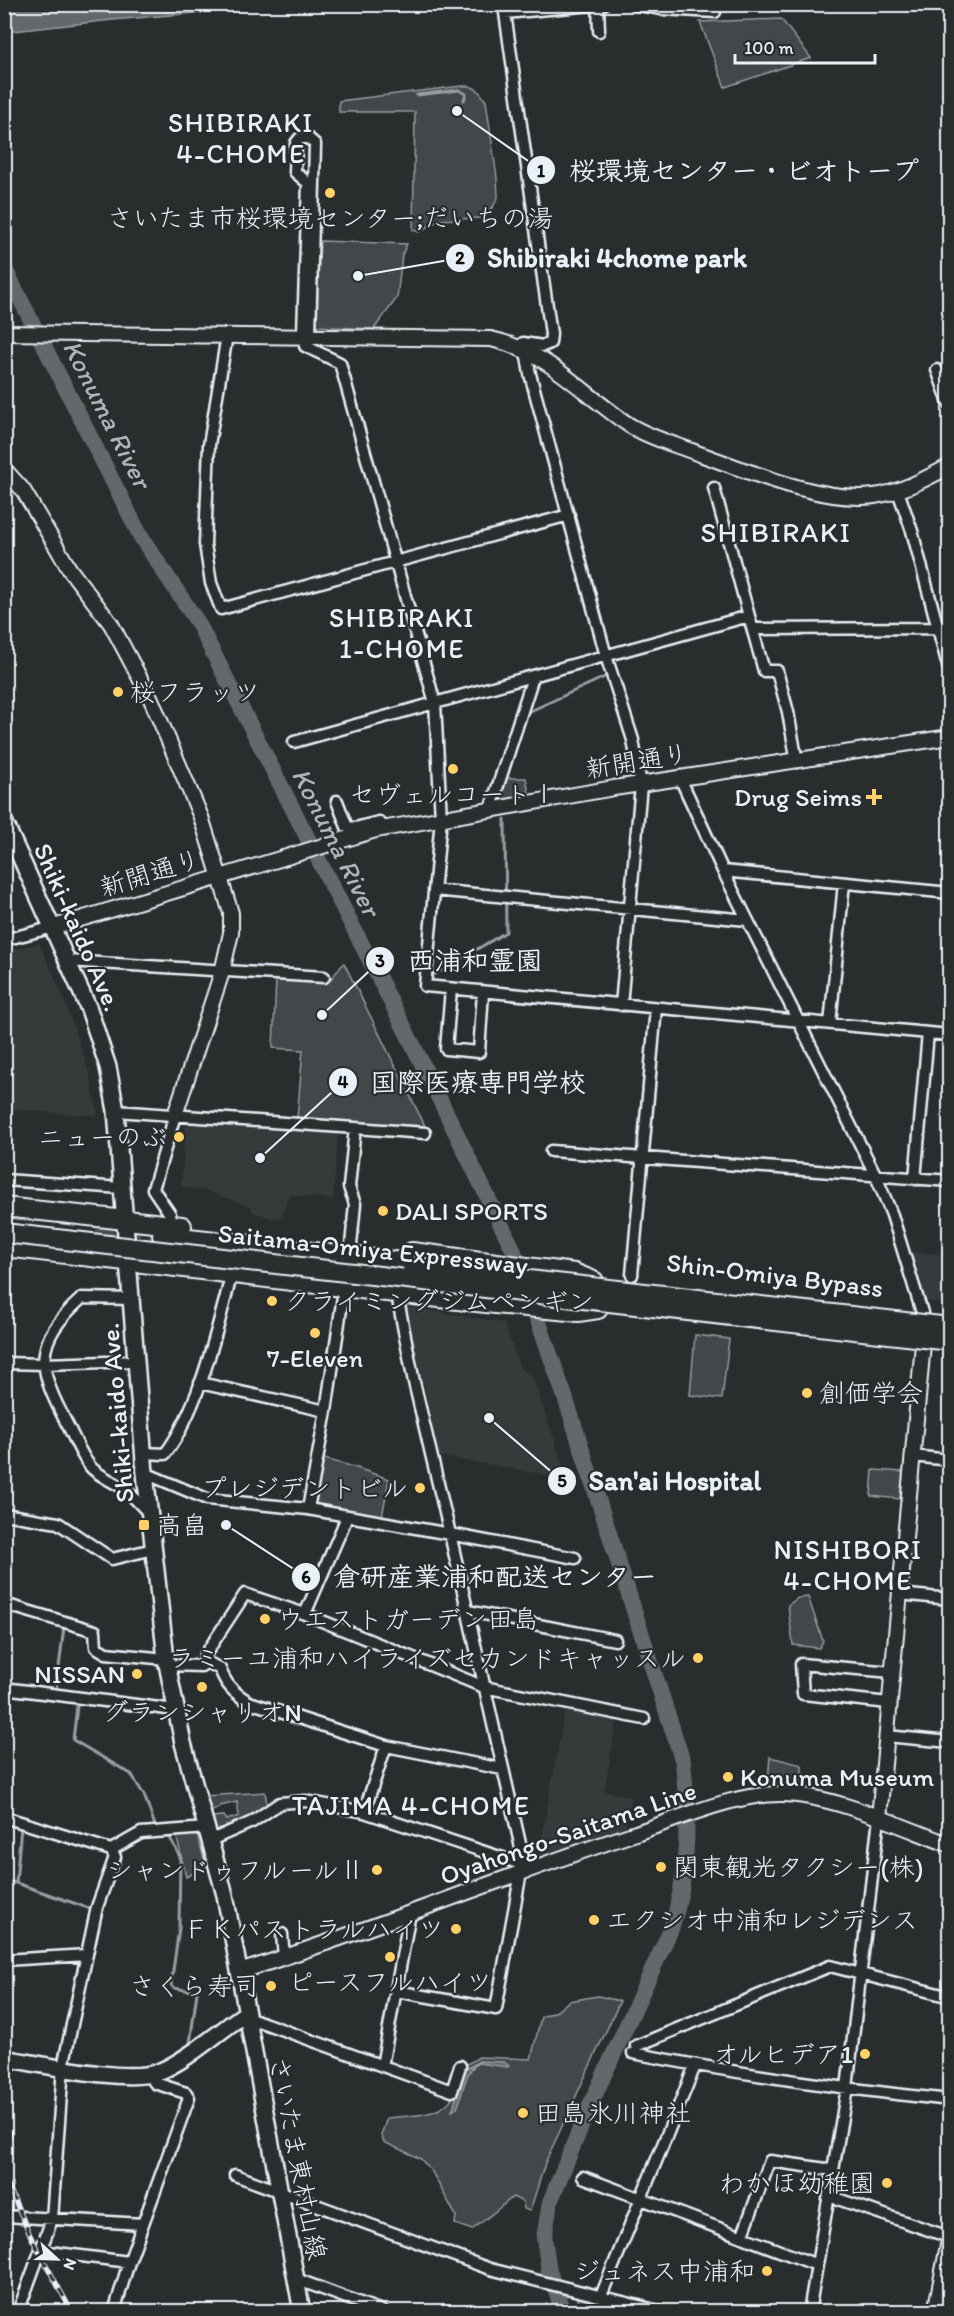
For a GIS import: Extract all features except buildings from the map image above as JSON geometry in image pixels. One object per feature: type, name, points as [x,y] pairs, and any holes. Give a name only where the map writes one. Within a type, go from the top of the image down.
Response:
[{"type":"highway","name":"Shin-Omiya Bypass","points":[[4,1207],[125,1219],[167,1230],[542,1274],[574,1273],[594,1281],[950,1322]]},
{"type":"highway","points":[[4,1219],[96,1227]]},
{"type":"highway","name":"Saitama-Omiya Expressway","points":[[4,1219],[950,1327]]},
{"type":"highway","name":"Shin-Omiya Bypass","points":[[167,1230],[351,1245],[505,1269]]},
{"type":"highway","points":[[4,1235],[96,1248]]},
{"type":"highway","name":"Saitama-Omiya Expressway","points":[[4,1235],[950,1341]]},
{"type":"highway","name":"Shin-Omiya Bypass","points":[[4,1247],[232,1273],[344,1289],[553,1305],[578,1312],[598,1309],[950,1347]]},
{"type":"highway","name":"Shin-Omiya Bypass","points":[[162,1255],[515,1302]]},
{"type":"main road","name":"Shiki-kaido Ave.","points":[[4,821],[54,927],[89,1010],[105,1057],[116,1111],[138,1361],[145,1473],[167,1662],[175,1710],[225,1895],[246,2015]]},
{"type":"main road","points":[[4,2058],[125,2076],[149,2075],[171,2066],[246,2015]]},
{"type":"main road","name":"さいたま東村山線","points":[[246,2015],[302,2312]]},
{"type":"street","points":[[633,4],[662,9],[715,12]]},
{"type":"street","points":[[599,29],[600,5],[505,13],[551,334],[550,342],[543,346],[523,343],[523,349],[606,656],[633,740],[640,785],[621,1005]]},
{"type":"street","points":[[306,336],[308,183],[295,172],[296,143],[300,138],[308,138],[315,144],[306,336],[305,346],[340,363],[435,703],[441,819],[424,986],[950,1035]]},
{"type":"street","points":[[9,333],[490,339],[523,349],[548,363],[612,412],[643,432],[788,485],[858,497],[898,491],[922,482],[945,468],[944,463],[950,457]]},
{"type":"street","points":[[227,335],[209,445],[205,544],[211,584],[221,609],[568,515]]},
{"type":"street","points":[[937,370],[950,405]]},
{"type":"street","points":[[4,469],[22,490],[70,570],[111,624],[146,689],[201,817],[231,913],[231,933],[222,972],[153,1189],[170,1214],[167,1230]]},
{"type":"street","points":[[714,488],[764,671],[777,671],[788,712],[797,762]]},
{"type":"street","points":[[898,491],[912,531],[950,673]]},
{"type":"street","points":[[294,742],[749,616]]},
{"type":"street","points":[[753,629],[937,628],[950,625]]},
{"type":"street","points":[[492,809],[533,677]]},
{"type":"street","name":"新開通り","points":[[54,927],[386,829],[680,778],[950,737]]},
{"type":"street","points":[[680,778],[747,920],[876,1176],[892,1215],[924,1318]]},
{"type":"street","points":[[337,801],[347,827],[354,828],[379,822],[386,829]]},
{"type":"street","points":[[723,871],[950,892]]},
{"type":"street","points":[[830,1024],[844,883]]},
{"type":"street","points":[[434,890],[747,920]]},
{"type":"street","points":[[4,940],[54,927]]},
{"type":"street","points":[[68,961],[324,977]]},
{"type":"street","points":[[451,989],[446,1049],[478,1052],[483,992]]},
{"type":"street","points":[[632,1275],[656,1008]]},
{"type":"street","points":[[915,1179],[928,1033]]},
{"type":"street","points":[[116,1111],[425,1133]]},
{"type":"street","points":[[351,1245],[355,1204],[349,1187],[355,1128]]},
{"type":"street","points":[[551,1151],[950,1181]]},
{"type":"street","points":[[4,1179],[122,1188]]},
{"type":"street","points":[[144,1453],[165,1454],[175,1440],[200,1383],[232,1273]]},
{"type":"street","points":[[308,1509],[327,1411],[344,1289]]},
{"type":"street","points":[[396,1990],[496,2009],[523,1869],[468,1611],[414,1382],[397,1294]]},
{"type":"street","points":[[132,1299],[82,1298],[65,1314],[50,1336],[44,1352],[44,1364],[50,1393],[90,1466],[126,1490],[150,1514]]},
{"type":"street","points":[[809,2312],[847,2088],[879,1818],[923,1344]]},
{"type":"street","points":[[4,1363],[138,1361]]},
{"type":"street","points":[[200,1383],[327,1411]]},
{"type":"street","points":[[912,1456],[950,1460]]},
{"type":"street","points":[[145,1473],[207,1499],[308,1509],[450,1533],[575,1558]]},
{"type":"street","points":[[4,1514],[58,1523],[112,1559],[153,1549]]},
{"type":"street","points":[[306,1614],[347,1517]]},
{"type":"street","points":[[502,1769],[386,1746],[249,1702],[225,1683],[220,1669],[207,1662],[205,1655],[245,1594],[306,1614],[484,1688],[644,1719]]},
{"type":"street","points":[[899,1594],[950,1599]]},
{"type":"street","points":[[4,1605],[95,1631],[96,1647],[106,1653],[201,1666],[207,1662]]},
{"type":"street","points":[[468,1611],[615,1640]]},
{"type":"street","points":[[889,1703],[802,1694],[801,1664],[892,1672]]},
{"type":"street","points":[[4,1688],[175,1710]]},
{"type":"street","points":[[886,1736],[950,1742]]},
{"type":"street","points":[[364,1812],[386,1746]]},
{"type":"street","name":"Oyahongo-Saitama Line","points":[[239,1972],[410,1913],[523,1869],[742,1799],[779,1794],[816,1798],[879,1818],[950,1845]]},
{"type":"street","points":[[111,1850],[141,1833],[209,1834],[252,1822],[280,1803],[306,1801],[364,1812],[523,1869]]},
{"type":"street","points":[[4,1817],[111,1850],[115,1857],[97,1907],[63,2067],[52,2219],[18,2312]]},
{"type":"street","points":[[382,2066],[410,1913]]},
{"type":"street","points":[[282,1934],[284,1958]]},
{"type":"street","points":[[4,1960],[87,1955]]},
{"type":"street","points":[[950,1997],[830,1966],[634,2050],[695,2066],[950,2100]]},
{"type":"street","points":[[246,2015],[452,2091],[460,2066]]},
{"type":"street","points":[[601,2296],[695,2066]]},
{"type":"street","points":[[114,2312],[129,2262],[189,2098],[186,2093],[155,2083],[149,2075]]},
{"type":"street","points":[[742,2237],[771,2161],[833,2170]]},
{"type":"street","points":[[235,2175],[481,2266],[535,2282],[663,2312]]},
{"type":"street","points":[[583,2177],[817,2265]]},
{"type":"street","points":[[829,2196],[949,2236],[935,2312]]},
{"type":"street","points":[[4,2216],[143,2224]]},
{"type":"street","points":[[41,2251],[129,2262]]},
{"type":"street","points":[[296,2279],[384,2312]]},
{"type":"shaded area","points":[[4,5],[289,5],[112,20],[5,32]]},
{"type":"shaded area","points":[[781,19],[811,58],[725,87],[700,22]]},
{"type":"shaded area","points":[[470,86],[478,90],[486,101],[498,197],[493,207],[479,218],[439,220],[419,232],[413,230],[415,112],[339,112],[339,101]]},
{"type":"shaded area","points":[[320,241],[407,244],[402,255],[397,298],[374,329],[315,326]]},
{"type":"shaded area","points":[[507,778],[526,778],[530,798],[499,803]]},
{"type":"shaded area","points":[[39,943],[62,994],[89,1072],[98,1116],[5,1109],[5,952]]},
{"type":"shaded area","points":[[344,963],[425,1126],[297,1119],[303,1050],[273,1048],[276,980],[329,981]]},
{"type":"shaded area","points":[[186,1120],[338,1130],[333,1199],[289,1195],[282,1216],[276,1219],[252,1212],[252,1207],[207,1191],[181,1187]]},
{"type":"shaded area","points":[[911,1252],[949,1255],[949,1304],[924,1301]]},
{"type":"shaded area","points":[[402,1306],[504,1323],[520,1368],[532,1376],[566,1478],[439,1456],[425,1388]]},
{"type":"shaded area","points":[[695,1335],[729,1339],[722,1399],[690,1395]]},
{"type":"shaded area","points":[[321,1458],[389,1479],[382,1517],[315,1507],[312,1503]]},
{"type":"shaded area","points":[[873,1470],[903,1472],[900,1499],[871,1496]]},
{"type":"shaded area","points":[[808,1597],[823,1641],[819,1648],[793,1645],[788,1605],[798,1598]]},
{"type":"shaded area","points":[[565,1710],[617,1721],[604,1791],[631,1797],[625,1829],[538,1857]]},
{"type":"shaded area","points":[[770,1757],[802,1765],[802,1782],[784,1777],[768,1781]]},
{"type":"shaded area","points":[[265,1792],[267,1805],[251,1817],[215,1833],[211,1817],[224,1816],[227,1820],[239,1816],[237,1802],[220,1806],[210,1812],[205,1796]]},
{"type":"shaded area","points":[[176,1834],[197,1834],[206,1866],[186,1877]]},
{"type":"shaded area","points":[[598,1996],[620,2001],[545,2163],[530,2211],[524,2209],[523,2202],[513,2197],[472,2230],[455,2224],[456,2216],[432,2172],[421,2159],[384,2142],[381,2135],[387,2118],[425,2114],[442,2107],[454,2094],[462,2067],[479,2057],[531,2059],[541,2017],[557,2011],[569,2001]]},
{"type":"shaded area","points":[[479,2061],[504,2062],[509,2066],[478,2063],[473,2067],[464,2084],[457,2108],[452,2111],[465,2070]]},
{"type":"shaded area","points":[[575,2293],[645,2311],[583,2311]]},
{"type":"waterway","points":[[417,95],[459,90],[466,94],[464,100]]},
{"type":"waterway","name":"Konuma River","points":[[4,267],[141,537],[198,623],[413,1045],[513,1249],[565,1397],[683,1762],[686,1846],[681,1888],[671,1929],[587,2112],[550,2202],[544,2238],[549,2271],[563,2312]]},
{"type":"waterway","points":[[526,713],[609,675]]},
{"type":"waterway","points":[[430,977],[506,932],[505,819]]},
{"type":"waterway","name":"Konuma River","points":[[388,995],[393,993]]},
{"type":"waterway","points":[[4,1610],[27,1616]]},
{"type":"waterway","points":[[56,1691],[64,1627],[62,1626]]},
{"type":"waterway","points":[[76,1702],[73,1740],[131,1774],[144,1795],[156,1828]]},
{"type":"waterway","points":[[16,1883],[21,1827],[18,1826]]},
{"type":"waterway","points":[[162,1835],[170,1838],[180,1857],[179,1928],[171,1985],[174,1988],[197,1992],[190,2043]]},
{"type":"waterway","points":[[4,1881],[91,1909]]},
{"type":"tunnel","points":[[96,1227],[162,1235]]},
{"type":"railway","points":[[4,2176],[31,2237],[72,2312]]},
{"type":"place","name":"桜環境センター・ビオトープ","points":[[457,111]]},
{"type":"place","name":"さいたま市桜環境センター;だいちの湯","points":[[330,193]]},
{"type":"place","name":"Shibiraki 4chome park","points":[[358,276]]},
{"type":"place","name":"桜フラッツ","points":[[118,692]]},
{"type":"place","name":"セヴェルコートⅠ","points":[[453,769]]},
{"type":"place","name":"Drug Seims","points":[[874,797]]},
{"type":"place","name":"西浦和霊園","points":[[322,1015]]},
{"type":"place","name":"ニューのぶ","points":[[179,1137]]},
{"type":"place","name":"国際医療専門学校","points":[[260,1158]]},
{"type":"place","name":"DALI SPORTS","points":[[383,1211]]},
{"type":"place","name":"クライミングジムペンギン","points":[[272,1301]]},
{"type":"place","name":"7-Eleven","points":[[315,1333]]},
{"type":"place","name":"創価学会","points":[[807,1393]]},
{"type":"place","name":"San'ai Hospital","points":[[489,1418]]},
{"type":"place","name":"プレジデントビル","points":[[420,1488]]},
{"type":"place","name":"高畠","points":[[144,1525]]},
{"type":"place","name":"倉研産業浦和配送センター","points":[[226,1525]]},
{"type":"place","name":"ウエストガーデン田島","points":[[265,1619]]},
{"type":"place","name":"ラミーユ浦和ハイライズセカンドキャッスル","points":[[698,1658]]},
{"type":"place","name":"NISSAN","points":[[137,1674]]},
{"type":"place","name":"グランシャリオN","points":[[202,1687]]},
{"type":"place","name":"Konuma Museum","points":[[728,1777]]},
{"type":"place","name":"関東観光タクシー(株)","points":[[661,1867]]},
{"type":"place","name":"シャンドゥフルールⅡ","points":[[377,1870]]},
{"type":"place","name":"エクシオ中浦和レジデンス","points":[[594,1920]]},
{"type":"place","name":"ＦＫパストラルハイツ","points":[[456,1929]]},
{"type":"place","name":"ピースフルハイツ","points":[[390,1957]]},
{"type":"place","name":"さくら寿司","points":[[271,1986]]},
{"type":"place","name":"オルヒデア1","points":[[865,2054]]},
{"type":"place","name":"田島氷川神社","points":[[523,2113]]},
{"type":"place","name":"わかほ幼稚園","points":[[887,2183]]},
{"type":"place","name":"ジュネス中浦和","points":[[767,2271]]},
{"type":"district","name":"SHIBIRAKI 4-CHOME","points":[[241,138]]},
{"type":"district","name":"SHIBIRAKI","points":[[776,532]]},
{"type":"district","name":"SHIBIRAKI 1-CHOME","points":[[402,634]]},
{"type":"district","name":"NISHIBORI 4-CHOME","points":[[848,1566]]},
{"type":"district","name":"TAJIMA 4-CHOME","points":[[411,1806]]}]
